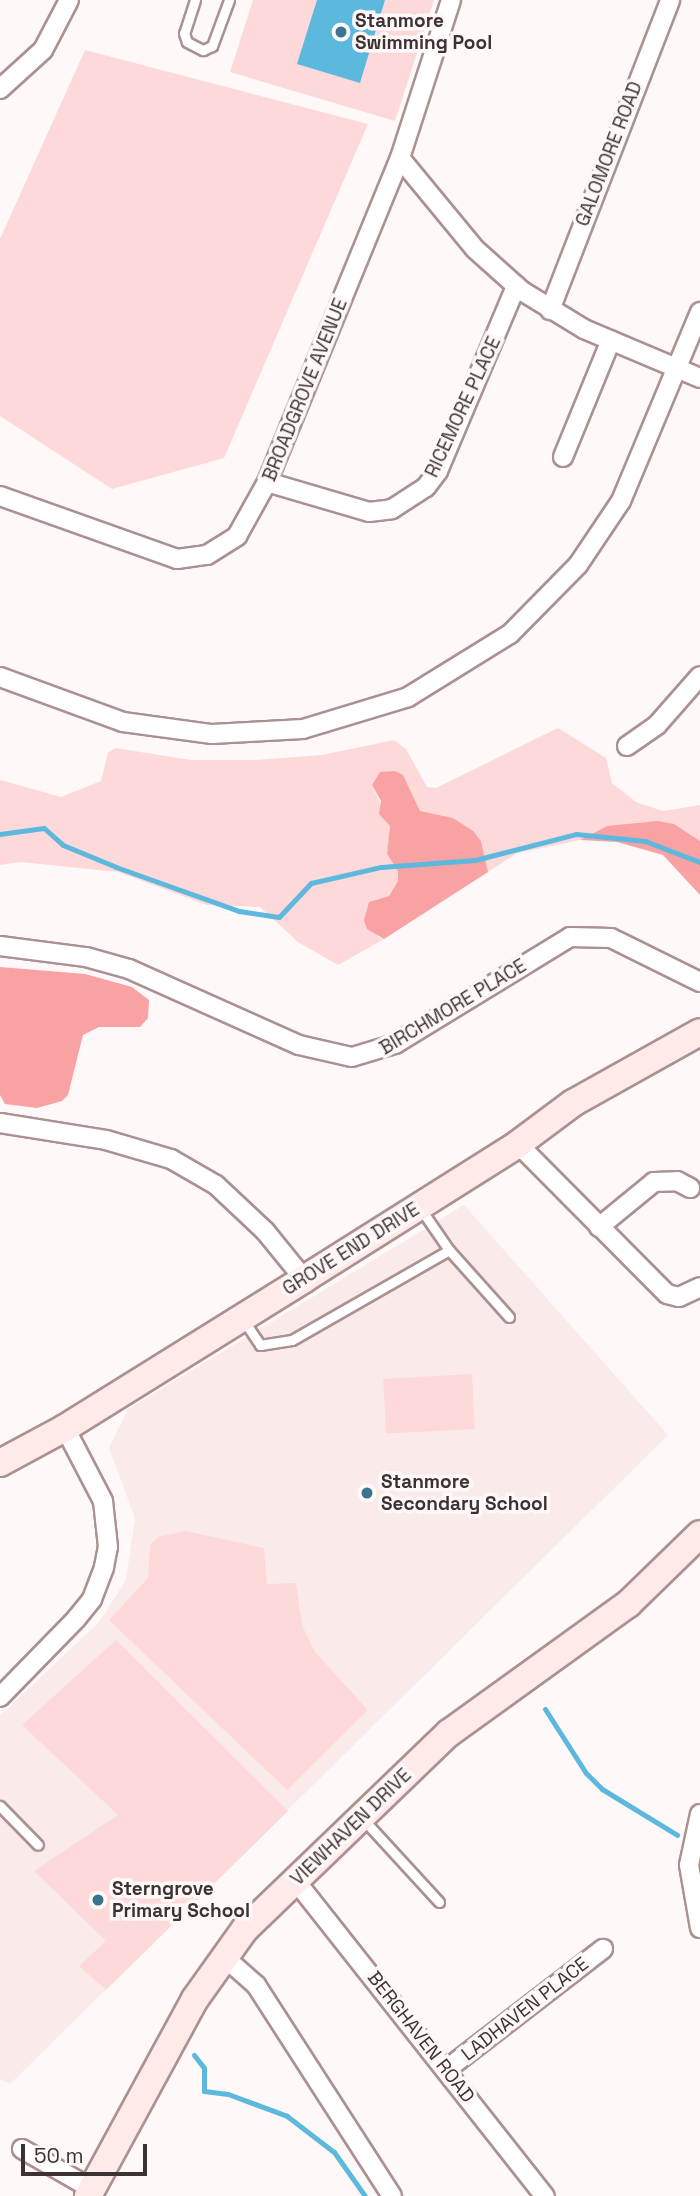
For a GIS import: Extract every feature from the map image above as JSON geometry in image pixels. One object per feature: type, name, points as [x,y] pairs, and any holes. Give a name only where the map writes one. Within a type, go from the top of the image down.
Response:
[{"type":"street","points":[[0,89],[43,50],[69,0]]},
{"type":"street","name":"BROADGROVE AVENUE","points":[[0,496],[163,556],[193,559],[237,536],[267,482],[400,158],[452,0]]},
{"type":"street","name":"GALOMORE ROAD","points":[[550,310],[670,0]]},
{"type":"street","points":[[400,158],[475,249],[516,286],[550,310],[611,340],[700,378]]},
{"type":"street","name":"RICEMORE PLACE","points":[[267,482],[369,512],[393,509],[426,487],[438,471],[516,286]]},
{"type":"street","points":[[0,677],[123,722],[212,734],[303,729],[408,696],[510,634],[579,565],[621,500],[700,312]]},
{"type":"street","points":[[563,457],[611,340]]},
{"type":"street","points":[[627,746],[657,725],[700,676]]},
{"type":"street","name":"BIRCHMORE PLACE","points":[[0,946],[86,957],[129,969],[299,1045],[352,1057],[366,1056],[395,1044],[570,937],[611,938],[700,982]]},
{"type":"street","name":"GROVE END DRIVE","points":[[0,1463],[65,1428],[419,1207],[518,1144],[573,1103],[700,1032]]},
{"type":"street","points":[[0,1123],[96,1137],[171,1159],[224,1192],[265,1231],[304,1279]]},
{"type":"street","points":[[518,1144],[667,1294],[679,1297],[700,1287]]},
{"type":"street","points":[[599,1227],[654,1182],[677,1181],[690,1188]]},
{"type":"street","points":[[1,1693],[76,1619],[92,1599],[104,1567],[108,1547],[103,1501],[65,1428]]},
{"type":"street","name":"VIEWHAVEN DRIVE","points":[[90,2192],[195,1999],[223,1956],[295,1880],[449,1733],[611,1618],[700,1534]]},
{"type":"street","points":[[700,1814],[690,1842],[689,1865],[700,1928]]},
{"type":"street","name":"BERGHAVEN ROAD","points":[[295,1880],[545,2196]]},
{"type":"street","name":"LADHAVEN PLACE","points":[[447,2069],[603,1949]]},
{"type":"street","points":[[223,1956],[256,1984],[392,2196]]},
{"type":"street","points":[[22,2149],[90,2192]]},
{"type":"lane","points":[[195,0],[184,33],[187,42],[203,50],[212,46],[229,0]]},
{"type":"lane","points":[[419,1207],[449,1250],[509,1317]]},
{"type":"lane","points":[[242,1318],[260,1345],[292,1340],[449,1250]]},
{"type":"lane","points":[[0,1806],[38,1845]]},
{"type":"lane","points":[[361,1817],[439,1902]]},
{"type":"shaded area","points":[[253,0],[434,0],[395,121],[230,72]]},
{"type":"shaded area","points":[[85,50],[368,124],[224,458],[112,489],[0,416],[0,239]]},
{"type":"shaded area","points":[[558,728],[606,758],[612,783],[636,802],[663,811],[700,805],[700,841],[673,824],[607,826],[580,840],[517,853],[488,872],[481,841],[453,818],[420,811],[403,775],[372,785],[390,826],[387,854],[398,870],[398,881],[389,896],[369,902],[378,937],[384,939],[338,965],[298,942],[260,907],[207,905],[118,872],[21,862],[0,865],[0,780],[61,797],[101,781],[108,753],[115,748],[191,760],[255,760],[322,755],[394,740],[406,749],[427,787],[436,788]]},
{"type":"shaded area","points":[[395,771],[403,775],[420,811],[453,818],[473,831],[481,841],[488,872],[384,939],[367,929],[364,920],[369,902],[389,896],[398,881],[398,871],[387,854],[390,826],[379,814],[381,801],[372,785],[380,772]]},
{"type":"shaded area","points":[[658,821],[674,824],[700,841],[700,895],[663,855],[617,842],[580,840],[607,826]]},
{"type":"shaded area","points":[[0,967],[85,974],[132,987],[149,1000],[148,1018],[140,1027],[99,1027],[83,1035],[68,1095],[62,1101],[37,1108],[5,1104],[0,1095]]},
{"type":"shaded area","name":"Stanmore Secondary School","points":[[464,1205],[668,1435],[10,2084],[0,2079],[0,1716],[99,1622],[126,1580],[135,1518],[109,1448],[128,1409]]},
{"type":"shaded area","points":[[472,1374],[475,1429],[386,1434],[383,1379]]},
{"type":"shaded area","points":[[186,1531],[264,1548],[267,1584],[296,1583],[302,1625],[315,1652],[368,1710],[287,1790],[109,1620],[148,1578],[150,1545],[158,1537]]},
{"type":"shaded area","name":"Sterngrove Primary School","points":[[116,1640],[288,1811],[106,1990],[79,1966],[106,1941],[34,1871],[118,1815],[22,1725]]},
{"type":"water","name":"Stanmore Swimming Pool","points":[[317,0],[385,0],[360,83],[297,64]]},
{"type":"waterway","points":[[0,834],[44,828],[63,845],[116,867],[239,911],[279,917],[311,883],[381,867],[475,860],[576,834],[645,841],[700,862]]},
{"type":"waterway","points":[[545,1709],[586,1773],[602,1789],[677,1835]]},
{"type":"waterway","points":[[194,2055],[204,2068],[204,2091],[228,2094],[287,2116],[334,2152],[365,2196]]},
{"type":"place","name":"Stanmore Swimming Pool","points":[[341,32]]},
{"type":"place","name":"Stanmore Secondary School","points":[[367,1493]]},
{"type":"place","name":"Sterngrove Primary School","points":[[98,1900]]}]
